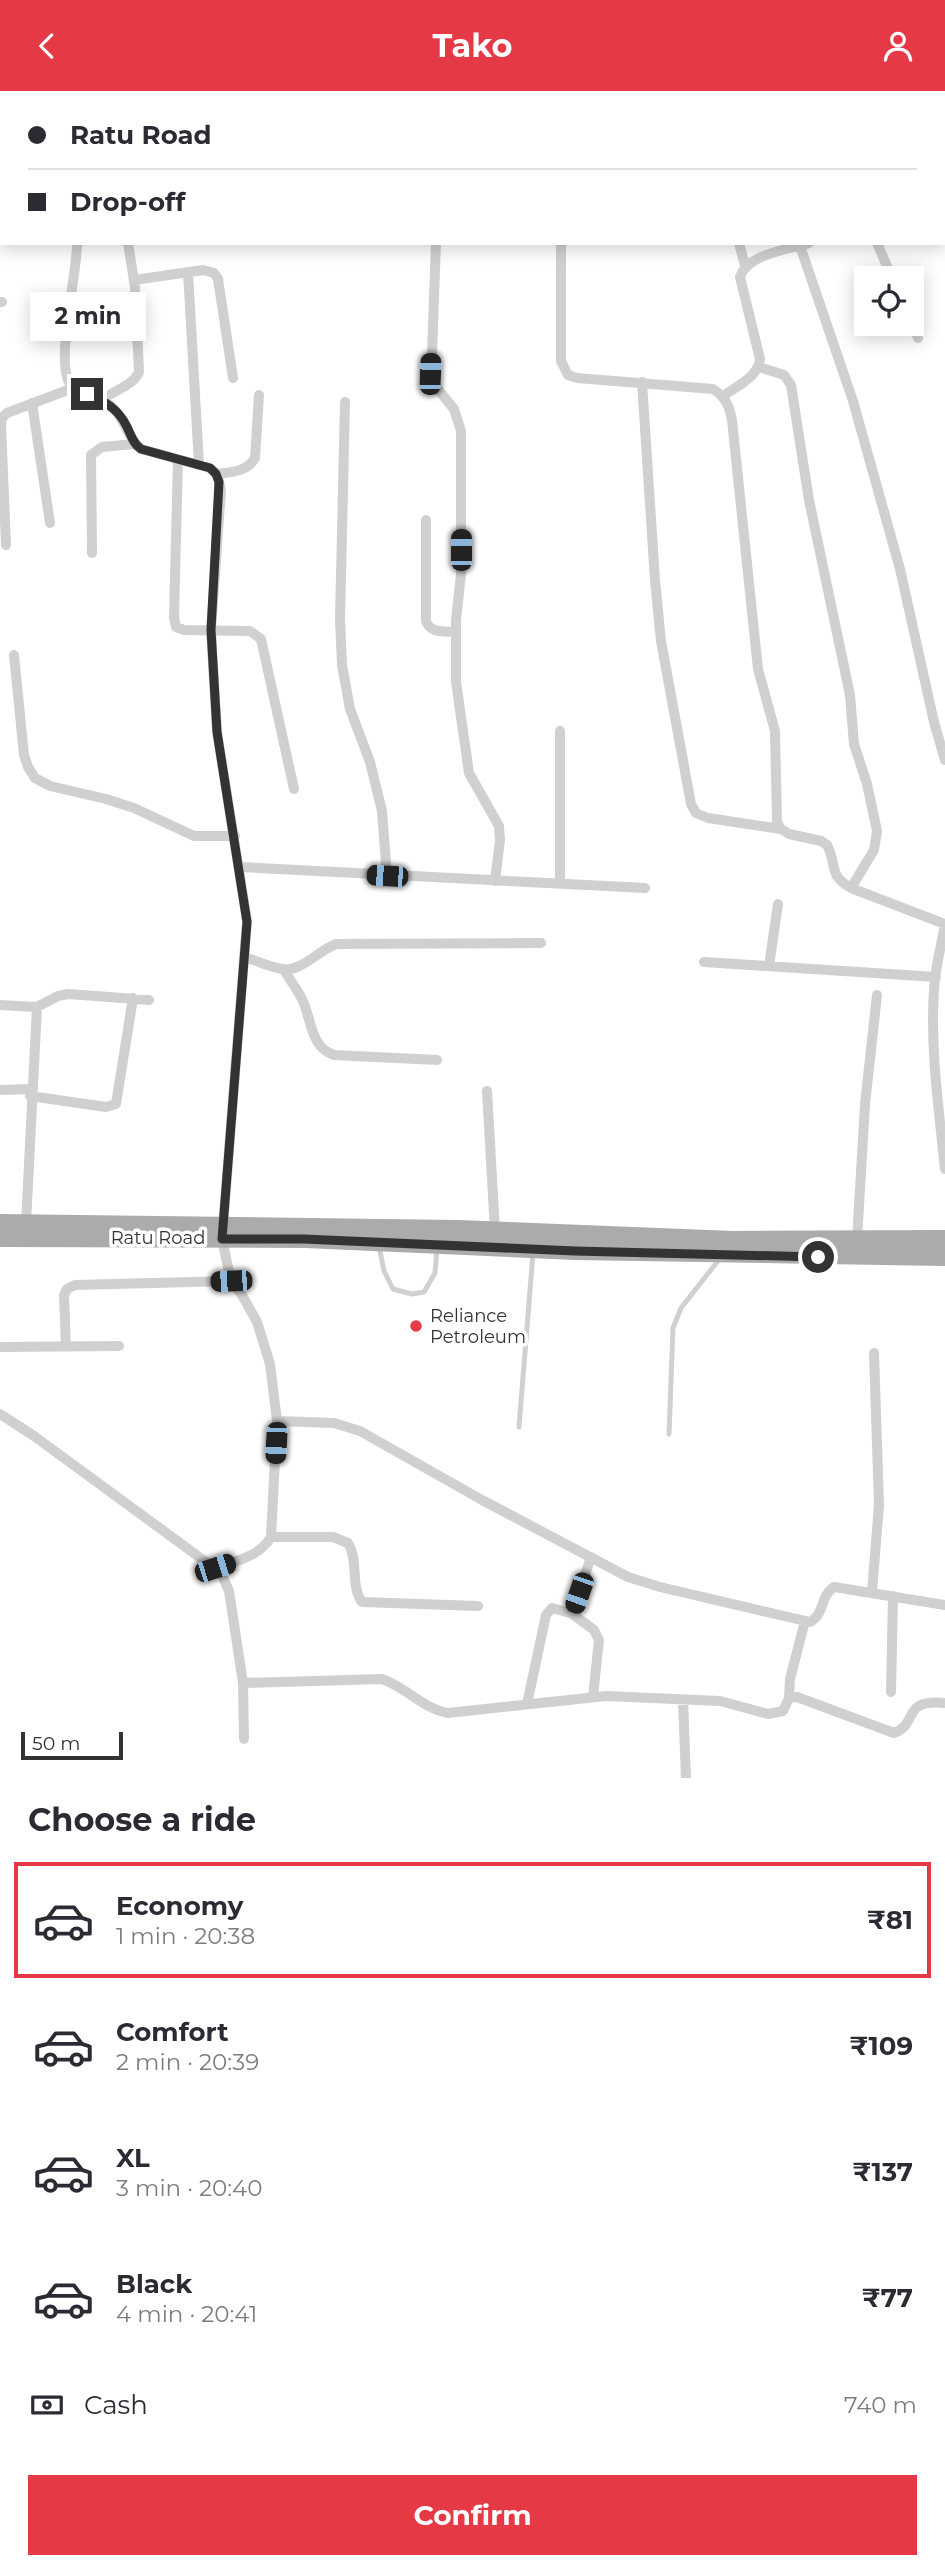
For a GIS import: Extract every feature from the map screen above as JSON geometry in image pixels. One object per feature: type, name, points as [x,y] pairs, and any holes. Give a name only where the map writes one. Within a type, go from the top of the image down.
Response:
[{"type":"main road","name":"Ratu Road","points":[[0,1223],[440,1237],[534,1249],[722,1255],[945,1257]]},
{"type":"main road","name":"Ratu Road","points":[[0,1238],[223,1231]]},
{"type":"main road","name":"Ratu Road","points":[[440,1237],[495,1231],[733,1240],[945,1239]]},
{"type":"street","points":[[77,245],[65,345],[68,380],[73,389],[110,405],[125,423],[134,444],[149,453],[210,468],[216,474],[220,490],[211,630],[217,732],[247,922],[223,1231],[231,1281],[257,1322],[265,1346],[277,1421],[271,1537],[262,1549],[251,1556],[215,1568]]},
{"type":"street","points":[[102,400],[136,380],[139,372],[134,280],[128,245]]},
{"type":"street","points":[[436,245],[431,381],[454,409],[461,431],[461,574],[456,632],[456,682],[469,773],[499,826],[495,881]]},
{"type":"street","points":[[561,245],[561,361],[568,375],[577,378],[713,389],[723,395],[728,403],[758,669],[775,731],[775,813],[781,829]]},
{"type":"street","points":[[740,245],[745,266]]},
{"type":"street","points":[[723,395],[754,374],[759,367],[760,359],[740,277],[745,266],[753,260],[800,245]]},
{"type":"street","points":[[803,245],[853,401],[900,569],[945,760]]},
{"type":"street","points":[[878,245],[887,266]]},
{"type":"street","points":[[134,280],[188,272],[214,273],[218,279],[233,378]]},
{"type":"street","points":[[188,272],[200,465]]},
{"type":"street","points":[[759,367],[784,375],[791,385],[809,500],[849,695],[854,744],[867,784],[877,831],[874,850],[851,888]]},
{"type":"street","points":[[642,382],[655,580],[662,641],[691,804],[696,813],[708,818],[781,829],[789,834],[821,841],[831,852],[834,873],[838,880],[851,888],[945,925],[933,1009],[945,1170]]},
{"type":"street","points":[[6,545],[2,418],[7,413],[73,389]]},
{"type":"street","points":[[216,474],[251,466],[255,458],[259,395]]},
{"type":"street","points":[[345,402],[340,619],[342,665],[350,709],[370,762],[382,811],[387,876]]},
{"type":"street","points":[[32,404],[50,523]]},
{"type":"street","points":[[92,553],[91,455],[102,447],[134,444]]},
{"type":"street","points":[[178,459],[174,617],[178,629],[250,631],[261,639],[294,789]]},
{"type":"street","points":[[426,520],[426,621],[434,631],[456,632]]},
{"type":"street","points":[[14,655],[24,755],[27,767],[35,778],[50,786],[134,808],[194,837],[235,837]]},
{"type":"street","points":[[560,731],[560,884]]},
{"type":"street","points":[[240,867],[645,888]]},
{"type":"street","points":[[769,966],[778,904]]},
{"type":"street","points":[[245,957],[284,970],[299,967],[318,952],[336,944],[541,943]]},
{"type":"street","points":[[704,962],[936,977]]},
{"type":"street","points":[[284,970],[303,1002],[318,1045],[324,1052],[334,1055],[437,1060]]},
{"type":"street","points":[[0,1005],[37,1007],[68,994],[149,1000]]},
{"type":"street","points":[[857,1240],[865,1104],[877,995]]},
{"type":"street","points":[[0,1090],[31,1092],[106,1107],[116,1104],[133,998]]},
{"type":"street","points":[[26,1223],[37,1007]]},
{"type":"street","points":[[487,1091],[495,1231]]},
{"type":"street","points":[[66,1347],[64,1295],[67,1289],[75,1285],[231,1281]]},
{"type":"street","points":[[0,1347],[119,1346]]},
{"type":"street","points":[[872,1592],[880,1477],[874,1353]]},
{"type":"street","points":[[0,1414],[215,1568],[225,1580],[243,1683],[243,1739]]},
{"type":"street","points":[[277,1421],[334,1423],[360,1431],[628,1577],[660,1587],[804,1621],[814,1621],[820,1615],[826,1593],[834,1587],[945,1605]]},
{"type":"street","points":[[271,1537],[333,1537],[348,1543],[354,1560],[358,1596],[362,1602],[478,1606]]},
{"type":"street","points":[[571,1613],[592,1557]]},
{"type":"street","points":[[891,1692],[893,1596]]},
{"type":"street","points":[[527,1703],[546,1615],[554,1608],[571,1613],[594,1630],[599,1640],[593,1697]]},
{"type":"street","points":[[243,1683],[382,1679],[392,1682],[433,1708],[448,1713],[593,1697],[729,1702],[774,1714],[783,1711],[789,1698],[790,1679],[804,1621]]},
{"type":"street","points":[[789,1698],[809,1700],[894,1733],[904,1727],[912,1710],[918,1705],[930,1702],[945,1703]]},
{"type":"street","points":[[683,1700],[686,1778]]},
{"type":"lane","points":[[378,1235],[384,1271],[394,1289],[412,1294],[424,1292],[435,1273],[440,1237]]},
{"type":"lane","points":[[519,1427],[534,1249]]},
{"type":"lane","points":[[669,1434],[673,1328],[681,1308],[722,1255]]},
{"type":"place","name":"Reliance Petroleum","points":[[416,1326]]},
{"type":"route","points":[[87,394],[110,405],[125,423],[134,444],[141,449],[210,468],[219,482],[211,630],[217,732],[247,922],[222,1239],[304,1239],[575,1251],[818,1257]]}]
